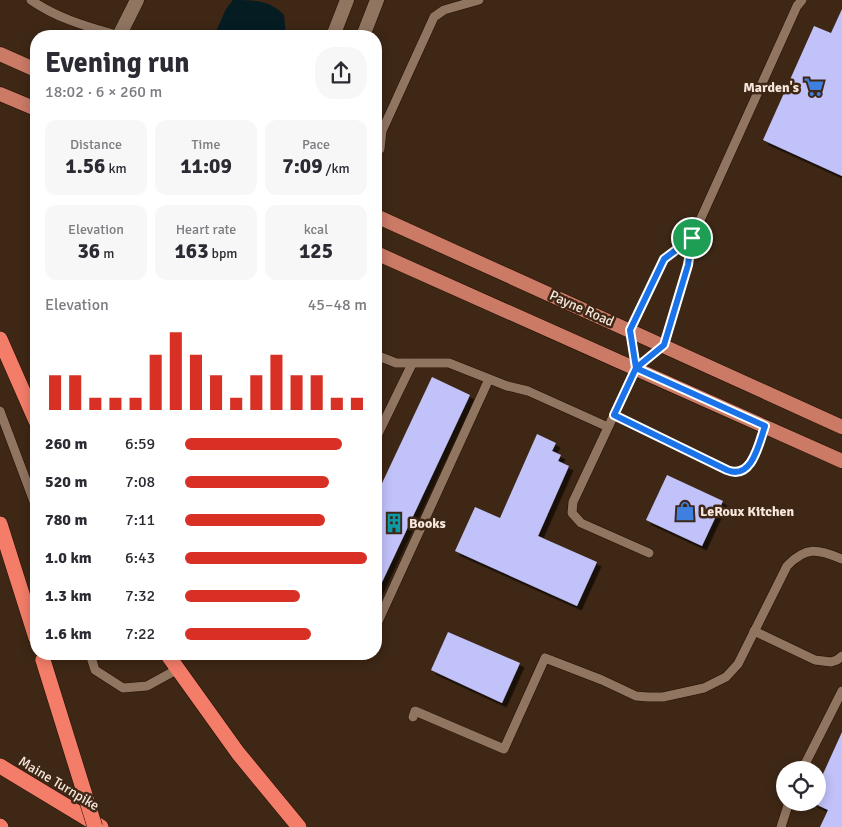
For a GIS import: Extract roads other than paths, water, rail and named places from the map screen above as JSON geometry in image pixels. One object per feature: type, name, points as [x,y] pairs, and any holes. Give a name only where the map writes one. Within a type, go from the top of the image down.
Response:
[{"type":"highway","points":[[0,339],[30,407]]},
{"type":"highway","points":[[0,524],[30,619]]},
{"type":"highway","points":[[43,660],[96,827]]},
{"type":"highway","points":[[172,660],[238,753],[299,827]]},
{"type":"highway","name":"Maine Turnpike","points":[[0,766],[101,827]]},
{"type":"main road","points":[[0,54],[30,67]]},
{"type":"main road","points":[[0,94],[30,106]]},
{"type":"main road","name":"Payne Road","points":[[382,219],[842,427]]},
{"type":"main road","points":[[382,256],[842,461]]},
{"type":"street","points":[[122,30],[137,0]]},
{"type":"street","points":[[335,30],[347,0]]},
{"type":"street","points":[[365,30],[376,0]]},
{"type":"lane","points":[[31,0],[55,14],[98,30]]},
{"type":"lane","points":[[382,132],[434,17],[444,10],[479,0]]},
{"type":"lane","points":[[649,553],[581,523],[572,513],[573,502],[636,368],[664,345],[688,265],[692,238],[797,6],[802,0]]},
{"type":"lane","points":[[636,368],[630,330],[664,259],[692,238]]},
{"type":"lane","points":[[382,357],[396,363],[449,363],[507,386],[528,391],[608,427]]},
{"type":"lane","points":[[382,426],[412,364]]},
{"type":"lane","points":[[382,613],[489,379]]},
{"type":"lane","points":[[0,411],[30,491]]},
{"type":"lane","points":[[614,415],[732,472],[745,469],[751,463],[765,426]]},
{"type":"lane","points":[[413,717],[415,711],[504,749],[545,658],[602,680],[636,696],[663,697],[704,688],[726,677],[738,664],[787,566],[797,556],[816,550],[842,559]]},
{"type":"lane","points":[[754,631],[816,660],[830,662],[842,656]]},
{"type":"lane","points":[[92,660],[95,670],[123,688],[147,686],[178,669]]},
{"type":"lane","points":[[807,761],[842,691]]},
{"type":"lane","points":[[781,827],[786,811]]},
{"type":"water","points":[[233,0],[261,2],[273,6],[284,15],[285,30],[217,30],[226,9]]},
{"type":"place","name":"Marden's","points":[[814,87]]},
{"type":"place","name":"LeRoux Kitchen","points":[[685,511]]},
{"type":"place","name":"Books","points":[[394,523]]}]
